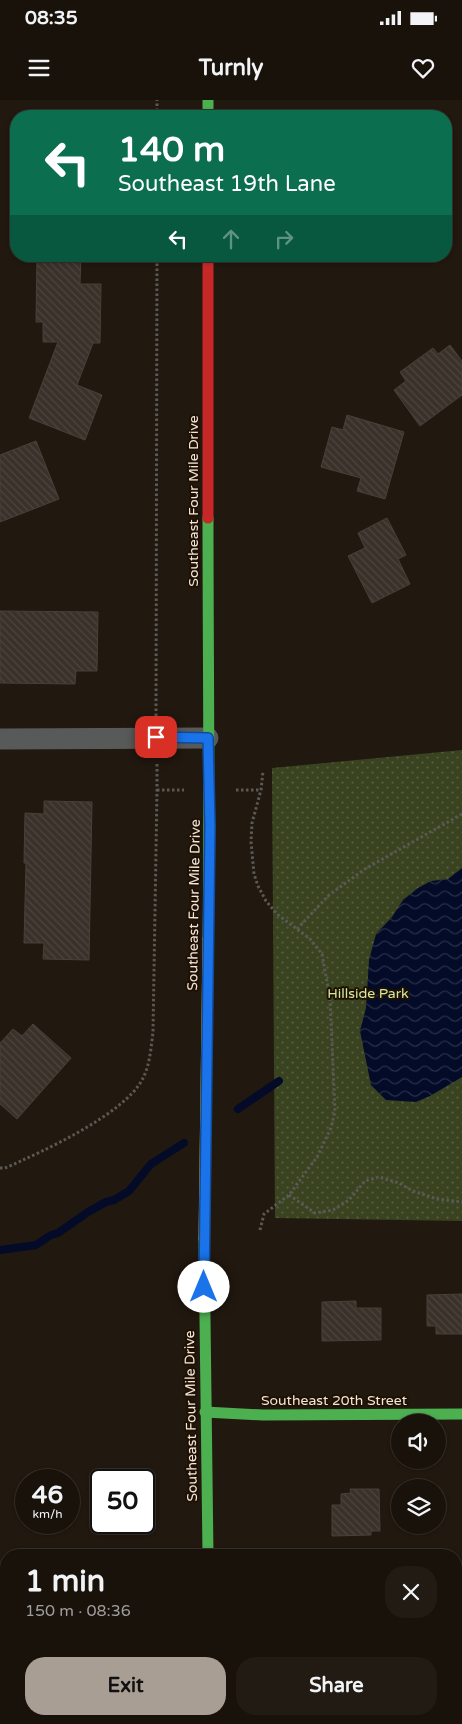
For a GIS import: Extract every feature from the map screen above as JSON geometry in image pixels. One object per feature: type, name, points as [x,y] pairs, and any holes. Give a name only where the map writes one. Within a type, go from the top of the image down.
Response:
[{"type":"main road","name":"Southeast Four Mile Drive","points":[[208,262],[208,738],[210,826],[204,1243],[208,1549]]},
{"type":"main road","name":"Southeast 20th Street","points":[[205,1412],[263,1415],[462,1414]]},
{"type":"street","points":[[0,739],[208,738]]},
{"type":"path","points":[[260,1230],[264,1214],[289,1194],[317,1157],[331,1128],[335,1111],[330,999],[322,954],[310,939],[277,914],[266,901],[254,874],[252,823],[261,790],[263,771]]},
{"type":"path","points":[[297,929],[329,895],[365,869],[434,832],[462,814]]},
{"type":"path","points":[[289,1194],[315,1213],[333,1210],[349,1200],[365,1181],[379,1177],[398,1182],[413,1191],[437,1199],[462,1202]]},
{"type":"green space","name":"Hillside Park","points":[[462,750],[462,1221],[275,1218],[272,768]]},
{"type":"water","points":[[462,868],[462,1077],[416,1102],[386,1100],[371,1085],[360,1031],[366,1008],[369,960],[376,934],[392,917],[403,900],[418,888],[431,881],[448,879]]},
{"type":"building","points":[[37,262],[81,262],[80,284],[101,284],[100,343],[93,343],[77,385],[102,395],[85,440],[29,418],[58,342],[43,342],[43,322],[36,322]]},
{"type":"building","points":[[450,345],[462,361],[462,395],[420,426],[394,390],[406,381],[400,372],[433,348],[438,354]]},
{"type":"building","points":[[347,415],[404,432],[385,499],[357,491],[361,478],[321,467],[332,427],[343,430]]},
{"type":"building","points":[[36,441],[59,499],[0,522],[0,455]]},
{"type":"building","points":[[387,518],[406,555],[398,559],[410,584],[372,603],[348,556],[365,548],[358,533]]},
{"type":"building","points":[[0,611],[98,612],[97,671],[76,671],[75,684],[0,683]]},
{"type":"building","points":[[44,801],[92,802],[89,960],[43,959],[44,943],[24,943],[25,813],[44,814]]},
{"type":"building","points":[[33,1024],[71,1058],[17,1119],[0,1104],[0,1043],[13,1029],[22,1036]]},
{"type":"building","points":[[462,1294],[462,1334],[436,1334],[436,1326],[427,1326],[427,1295]]},
{"type":"building","points":[[356,1301],[356,1308],[381,1308],[381,1340],[322,1341],[322,1302]]},
{"type":"building","points":[[350,1489],[379,1489],[380,1531],[371,1531],[371,1535],[332,1536],[332,1505],[341,1505],[341,1494],[351,1493]]},
{"type":"waterway","points":[[238,1109],[279,1081]]},
{"type":"waterway","points":[[0,1250],[36,1245],[51,1235],[58,1233],[88,1212],[129,1191],[151,1164],[184,1143]]},
{"type":"traffic: fast","points":[[208,100],[208,110]]},
{"type":"traffic: fast","points":[[208,518],[208,939]]},
{"type":"traffic: fast","points":[[204,1239],[208,1549]]},
{"type":"traffic: fast","points":[[205,1412],[263,1415],[462,1414]]},
{"type":"traffic: slow","points":[[204,1239],[208,939]]},
{"type":"traffic: jam","points":[[208,262],[208,518]]},
{"type":"route","points":[[156,737],[208,738],[210,826],[204,1287]]}]
